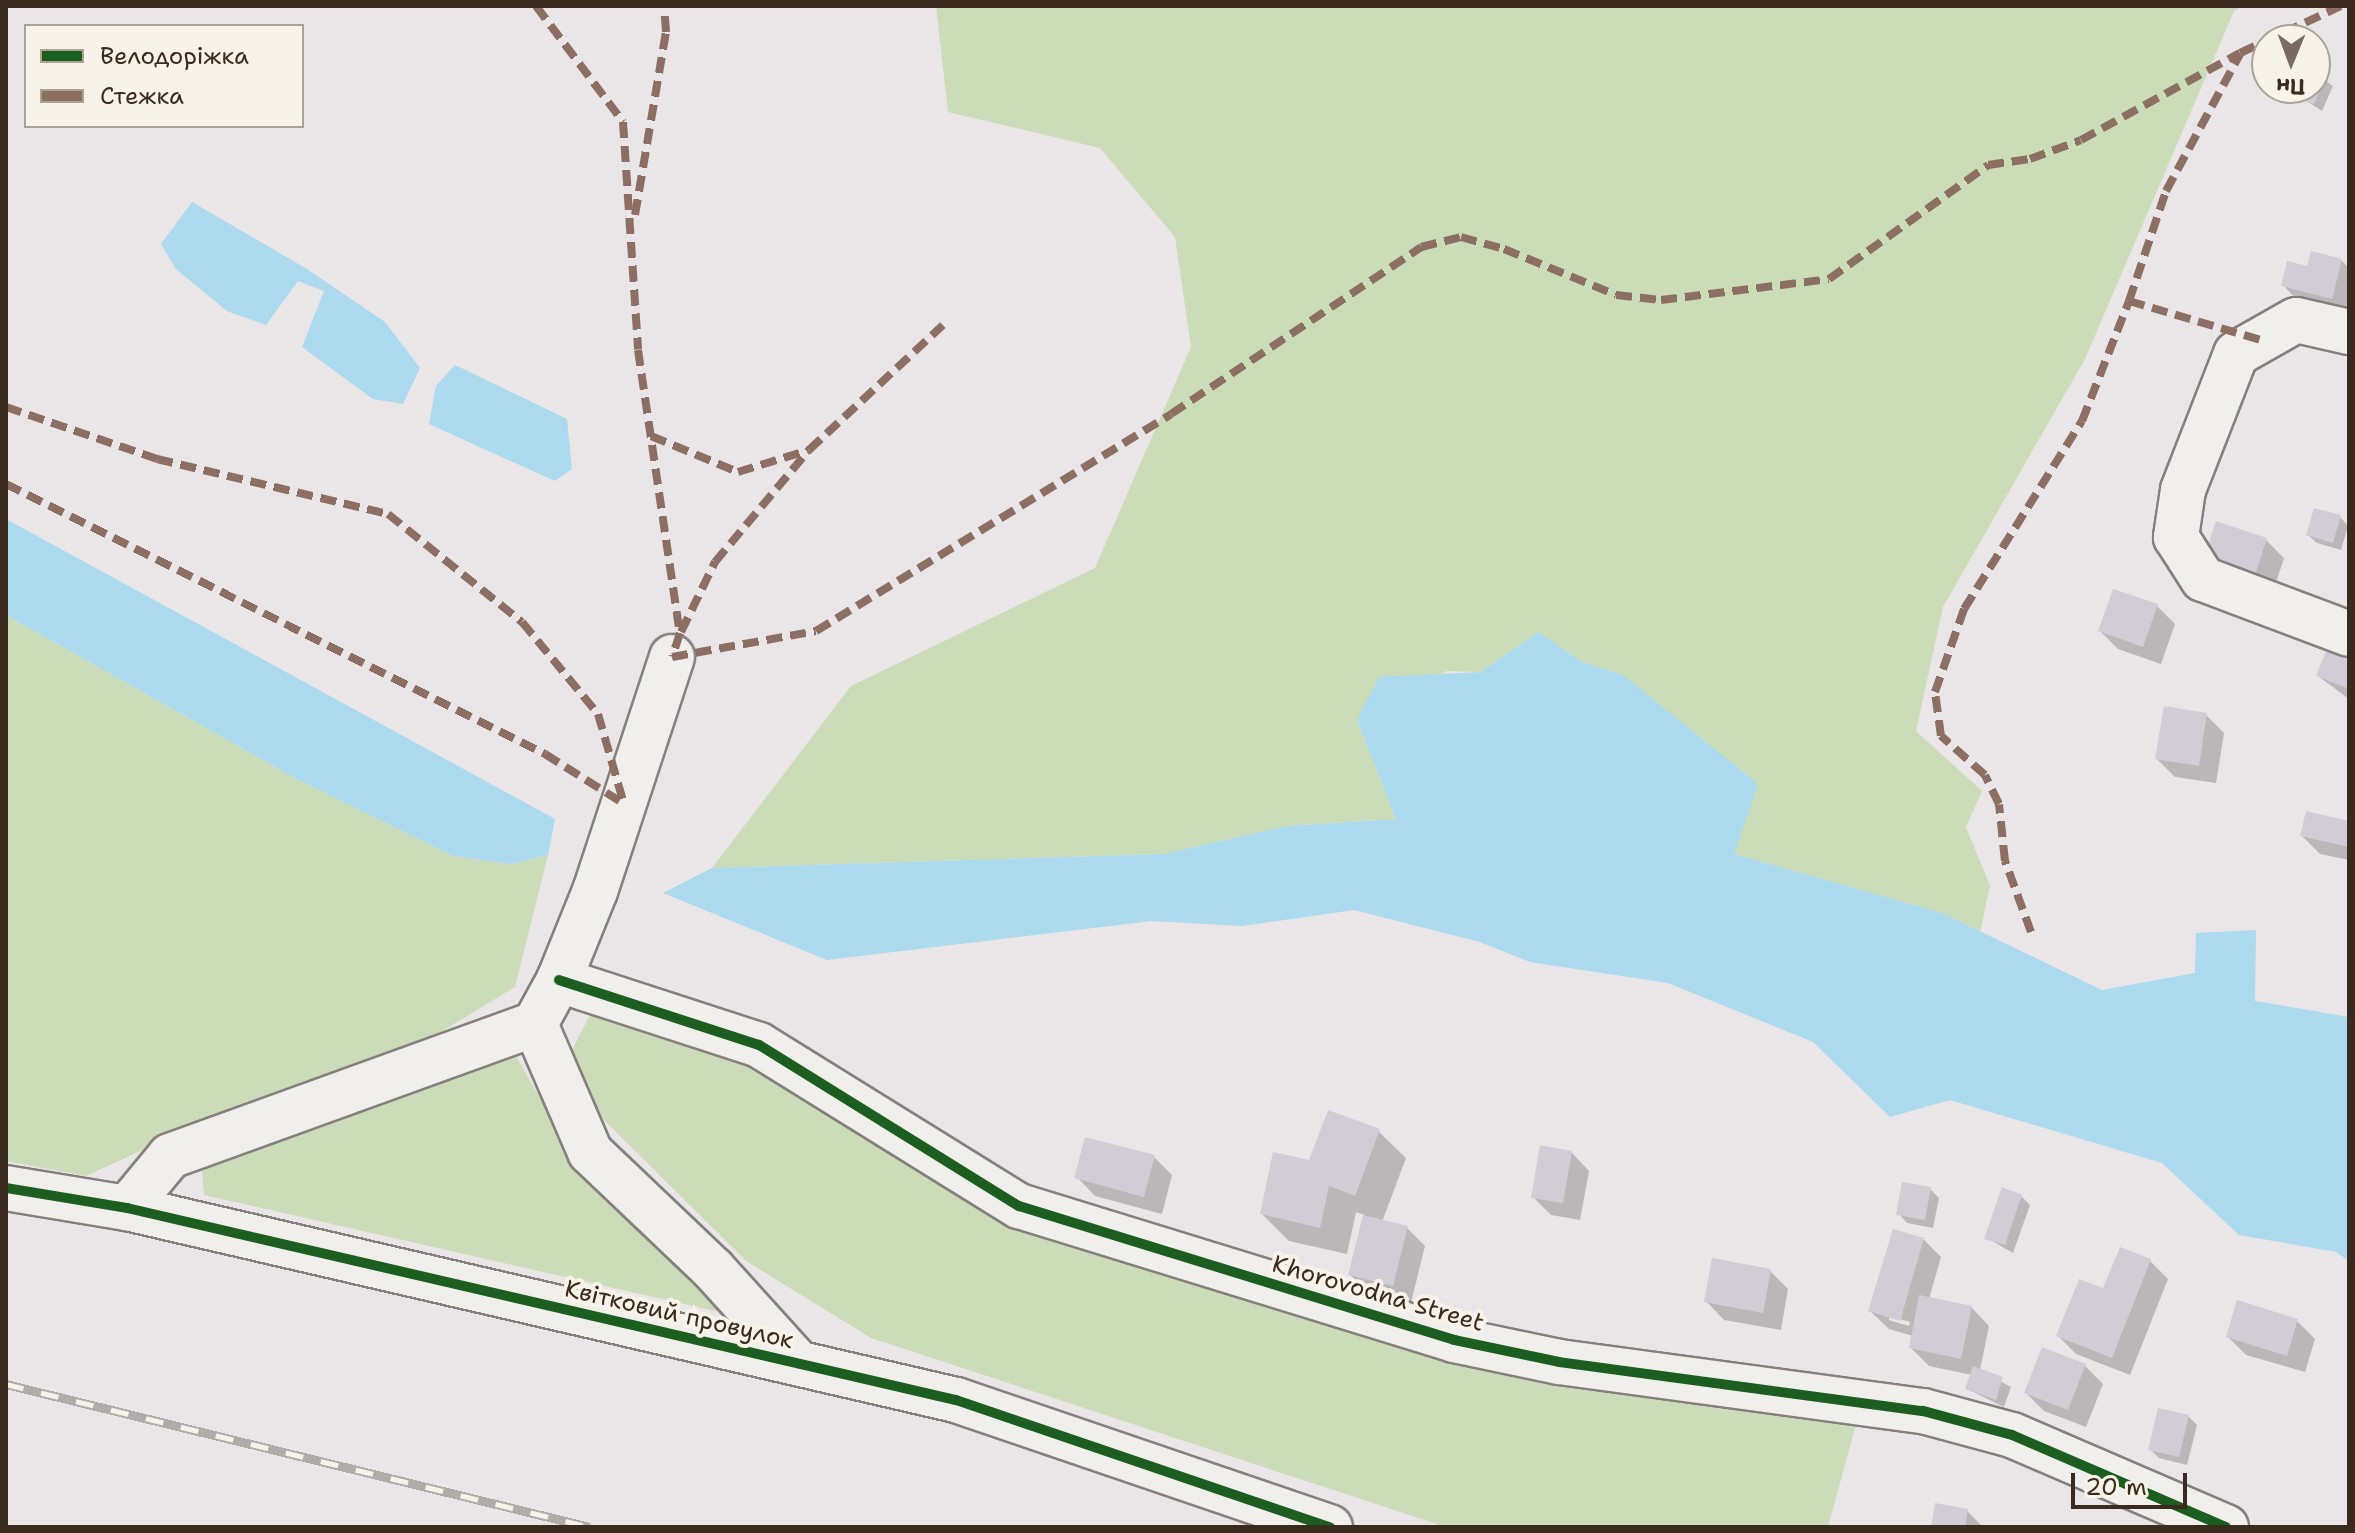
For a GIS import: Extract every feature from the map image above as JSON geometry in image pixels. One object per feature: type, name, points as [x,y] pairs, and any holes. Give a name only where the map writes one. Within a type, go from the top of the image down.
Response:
[{"type":"street","points":[[2349,332],[2296,320],[2236,354],[2183,490],[2176,537],[2203,579],[2349,634]]},
{"type":"street","points":[[127,1208],[170,1156],[535,1024],[559,980],[672,657]]},
{"type":"street","name":"Khorovodna Street","points":[[559,980],[759,1045],[1019,1206],[1454,1340],[1559,1362],[1923,1411],[2012,1435],[2226,1527]]},
{"type":"street","points":[[535,1024],[590,1152],[713,1269],[798,1363]]},
{"type":"street","name":"Квітковий провулок","points":[[6,1188],[127,1208],[956,1400],[1330,1527]]},
{"type":"green space","points":[[936,6],[2243,6],[2234,11],[2085,359],[1943,607],[1916,731],[1982,791],[1966,827],[1990,886],[1980,932],[1942,913],[1734,854],[1623,675],[1582,662],[1539,632],[1480,672],[1447,671],[1357,720],[1396,819],[1288,826],[1164,854],[712,868],[851,686],[1095,568],[1191,347],[1175,237],[1100,148],[948,112]]},
{"type":"green space","points":[[6,615],[293,777],[453,856],[512,864],[548,855],[515,987],[406,1053],[149,1147],[86,1176],[6,1161]]},
{"type":"green space","points":[[593,1009],[748,1058],[1014,1219],[1858,1417],[1828,1527],[1446,1527],[871,1338],[746,1261],[600,1116],[572,1050]]},
{"type":"green space","points":[[510,1046],[583,1172],[724,1313],[204,1195],[202,1169]]},
{"type":"water","points":[[192,202],[307,269],[385,322],[420,368],[403,404],[373,399],[302,347],[324,291],[298,281],[266,325],[227,311],[176,269],[161,244]]},
{"type":"water","points":[[455,365],[567,419],[572,469],[555,481],[429,424],[436,386]]},
{"type":"water","points":[[6,519],[555,819],[548,855],[512,864],[453,856],[293,777],[6,615]]},
{"type":"water","points":[[1539,632],[1582,662],[1623,675],[1758,784],[1734,854],[1942,913],[2102,990],[2195,973],[2196,933],[2256,930],[2255,1001],[2349,1017],[2349,1261],[2336,1252],[2239,1235],[2162,1163],[1950,1100],[1890,1117],[1813,1042],[1668,983],[1530,962],[1480,942],[1354,910],[1242,926],[1152,921],[827,960],[663,893],[712,868],[1164,854],[1288,826],[1396,819],[1357,720],[1379,677],[1480,672]]},
{"type":"building","points":[[2311,251],[2342,259],[2332,299],[2281,286],[2287,261],[2307,266]]},
{"type":"building","points":[[2314,508],[2341,515],[2333,543],[2306,535]]},
{"type":"building","points":[[2216,521],[2267,538],[2254,578],[2203,561]]},
{"type":"building","points":[[2113,589],[2158,604],[2143,647],[2098,631]]},
{"type":"building","points":[[2326,651],[2349,659],[2349,689],[2316,676]]},
{"type":"building","points":[[2164,706],[2207,713],[2199,766],[2155,759]]},
{"type":"building","points":[[2306,811],[2349,821],[2349,847],[2300,836]]},
{"type":"building","points":[[1328,1110],[1380,1129],[1355,1196],[1329,1186],[1320,1228],[1260,1214],[1273,1152],[1309,1160]]},
{"type":"building","points":[[1085,1137],[1155,1155],[1144,1197],[1074,1178]]},
{"type":"building","points":[[1540,1145],[1572,1151],[1563,1203],[1531,1198]]},
{"type":"building","points":[[1902,1182],[1931,1187],[1925,1220],[1896,1215]]},
{"type":"building","points":[[2002,1187],[2022,1195],[2005,1245],[1984,1239]]},
{"type":"building","points":[[1363,1215],[1408,1226],[1393,1286],[1348,1275]]},
{"type":"building","points":[[1893,1229],[1924,1238],[1900,1321],[1868,1311]]},
{"type":"building","points":[[2120,1247],[2151,1259],[2112,1358],[2056,1336],[2079,1279],[2103,1288]]},
{"type":"building","points":[[1712,1258],[1771,1269],[1763,1313],[1704,1302]]},
{"type":"building","points":[[1919,1295],[1972,1306],[1961,1359],[1909,1348]]},
{"type":"building","points":[[2237,1300],[2298,1319],[2287,1356],[2226,1337]]},
{"type":"building","points":[[2042,1347],[2086,1364],[2068,1410],[2024,1393]]},
{"type":"building","points":[[1973,1366],[2003,1377],[1996,1400],[1965,1389]]},
{"type":"building","points":[[2158,1408],[2189,1415],[2179,1457],[2148,1450]]},
{"type":"building","points":[[1935,1503],[1968,1509],[1965,1527],[1931,1527]]},
{"type":"railway","points":[[6,1384],[590,1527]]},
{"type":"marked path","points":[[536,6],[623,122],[638,350],[680,633],[672,657],[816,631],[1171,414],[1421,247],[1461,237],[1504,249],[1616,295],[1661,300],[1829,279],[1988,165],[2030,159],[2081,140],[2240,53],[2341,6]]},
{"type":"marked path","points":[[635,215],[666,32],[664,6]]},
{"type":"marked path","points":[[2129,301],[2166,191],[2240,54]]},
{"type":"marked path","points":[[2031,932],[2005,861],[1999,804],[1985,775],[1941,736],[1935,692],[1964,609],[2082,421],[2129,301],[2261,340]]},
{"type":"marked path","points":[[651,436],[738,472],[809,450],[943,325]]},
{"type":"marked path","points":[[6,407],[157,459],[388,514],[522,622],[598,714],[624,804]]},
{"type":"marked path","points":[[681,632],[715,562],[809,450]]},
{"type":"marked path","points":[[6,484],[545,754],[624,804]]},
{"type":"cycle path","points":[[559,980],[759,1045],[1019,1206],[1454,1340],[1559,1362],[1923,1411],[2012,1435],[2226,1527]]},
{"type":"cycle path","points":[[6,1188],[127,1208],[956,1400],[1330,1527]]}]
